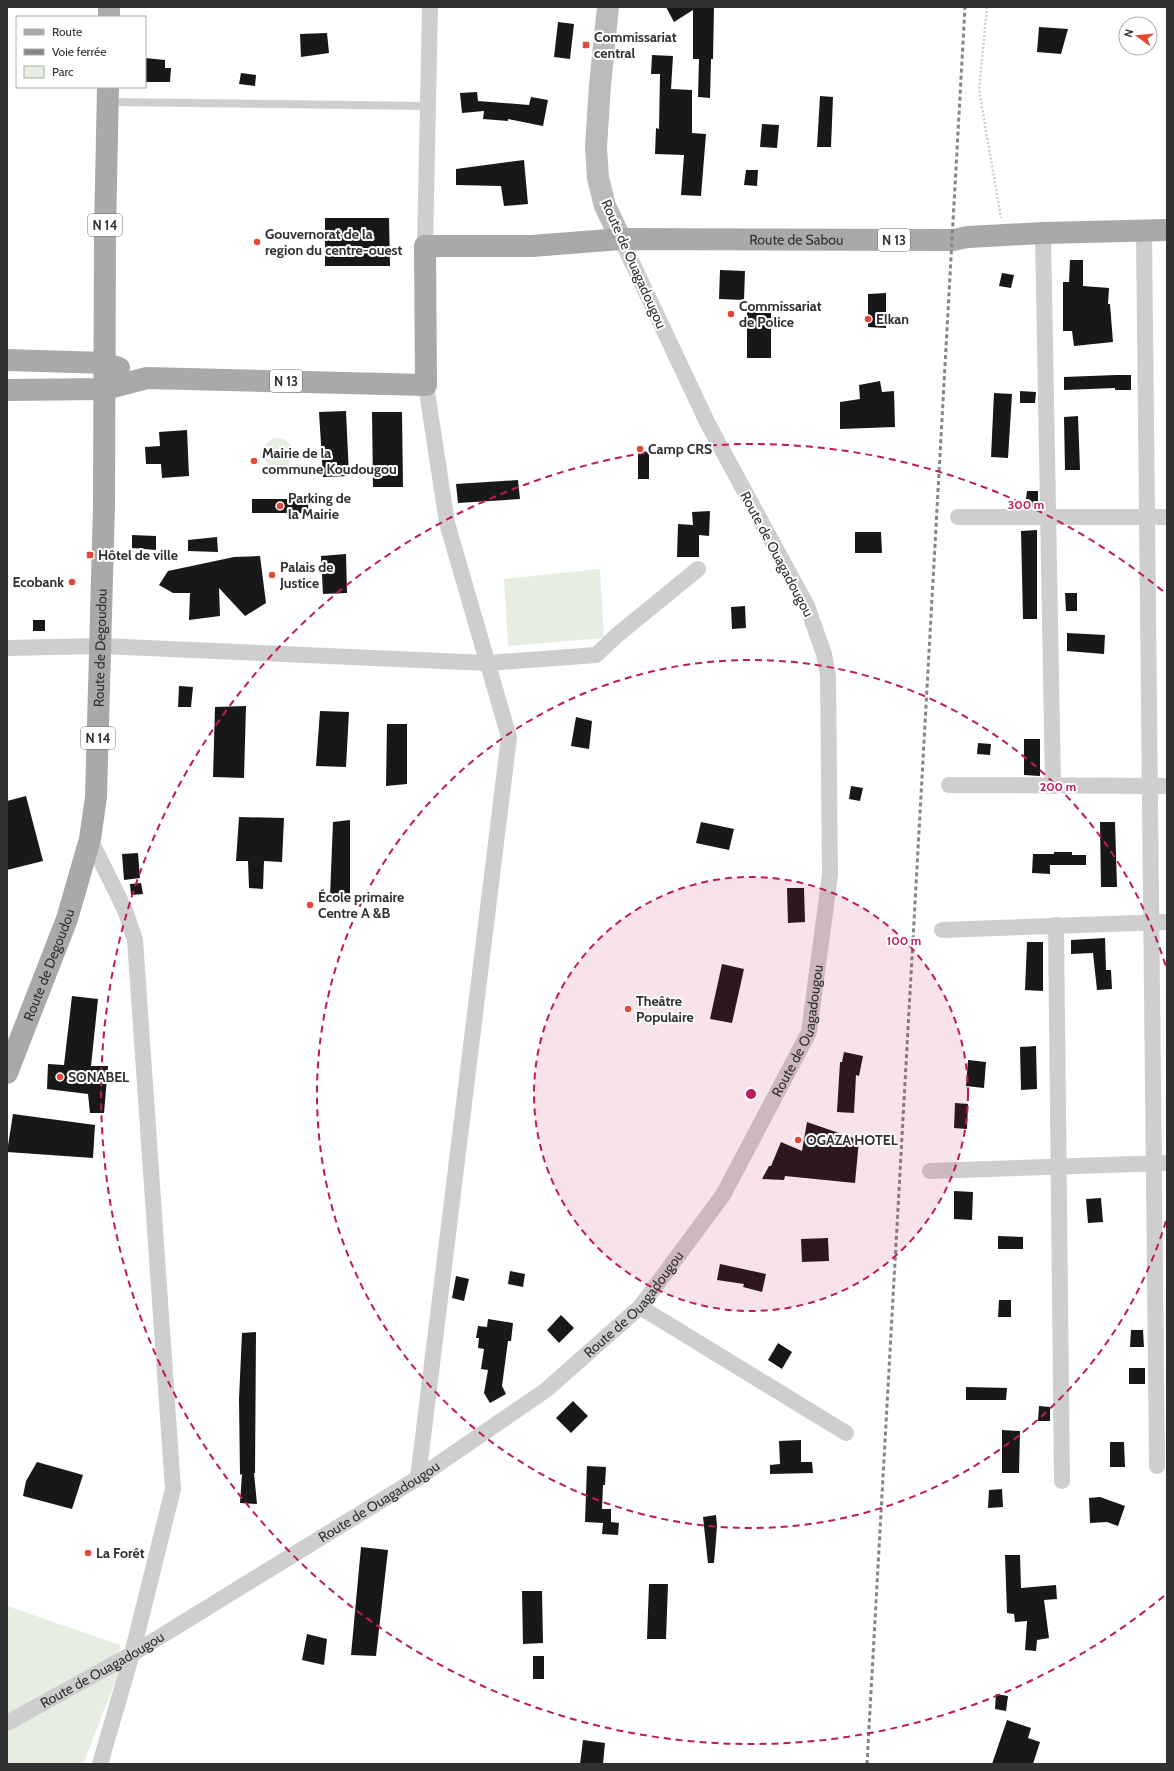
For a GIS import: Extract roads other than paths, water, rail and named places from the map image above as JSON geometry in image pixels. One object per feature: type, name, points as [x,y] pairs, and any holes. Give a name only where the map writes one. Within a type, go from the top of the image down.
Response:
[{"type":"main road","name":"Route de Ouagadougou","points":[[608,7],[600,84],[596,147],[598,178],[604,206],[620,239]]},
{"type":"main road","name":"N 14","points":[[105,376],[105,230],[108,95]]},
{"type":"main road","name":"Route de Sabou","points":[[425,246],[532,246],[620,239],[953,240],[968,237],[1043,233],[1167,230]]},
{"type":"main road","points":[[425,246],[426,385]]},
{"type":"main road","name":"N 13","points":[[7,360],[105,376],[426,385]]},
{"type":"main road","name":"N 13","points":[[7,390],[105,376]]},
{"type":"main road","name":"Route de Degoudou","points":[[7,1073],[67,919],[90,839],[96,797],[104,506],[105,376]]},
{"type":"street","points":[[425,246],[430,7]]},
{"type":"street","points":[[1144,231],[1151,922],[1160,1163],[1162,1428],[1157,1466]]},
{"type":"street","points":[[1043,233],[1052,786]]},
{"type":"street","name":"Route de Ouagadougou","points":[[7,1723],[132,1654],[418,1478],[546,1390],[640,1307],[723,1195],[809,1032],[830,875],[828,676],[824,654],[807,606],[707,422],[620,239]]},
{"type":"street","points":[[418,1478],[509,737],[447,523],[426,385]]},
{"type":"street","points":[[958,517],[1167,518]]},
{"type":"street","points":[[7,648],[101,646],[488,663],[596,655],[616,636],[698,569]]},
{"type":"street","points":[[949,785],[1167,786]]},
{"type":"street","points":[[90,839],[125,910],[135,940],[173,1489],[132,1654],[100,1764]]},
{"type":"street","points":[[942,930],[1167,922]]},
{"type":"street","points":[[1056,925],[1062,1481]]},
{"type":"street","points":[[930,1171],[1160,1163]]},
{"type":"street","points":[[640,1307],[846,1433]]},
{"type":"lane","points":[[108,95],[429,106]]},
{"type":"railway","points":[[867,1764],[965,7]]},
{"type":"place","name":"Commissariat central","points":[[586,45]]},
{"type":"place","name":"Gouvernorat de la region du centre-ouest","points":[[257,242]]},
{"type":"place","name":"Commissariat de Police","points":[[731,314]]},
{"type":"place","name":"Elkan","points":[[868,319]]},
{"type":"place","name":"Camp CRS","points":[[640,449]]},
{"type":"place","name":"Mairie de la commune Koudougou","points":[[254,461]]},
{"type":"place","name":"Parking de la Mairie","points":[[280,506]]},
{"type":"place","name":"Hôtel de ville","points":[[90,555]]},
{"type":"place","name":"Palais de Justice","points":[[272,575]]},
{"type":"place","name":"Ecobank","points":[[72,582]]},
{"type":"place","name":"École primaire Centre A &B","points":[[310,905]]},
{"type":"place","name":"Theâtre Populaire","points":[[628,1009]]},
{"type":"place","name":"SONABEL","points":[[60,1077]]},
{"type":"place","name":"OGAZA HOTEL","points":[[798,1140]]},
{"type":"place","name":"La Forêt","points":[[88,1553]]}]
